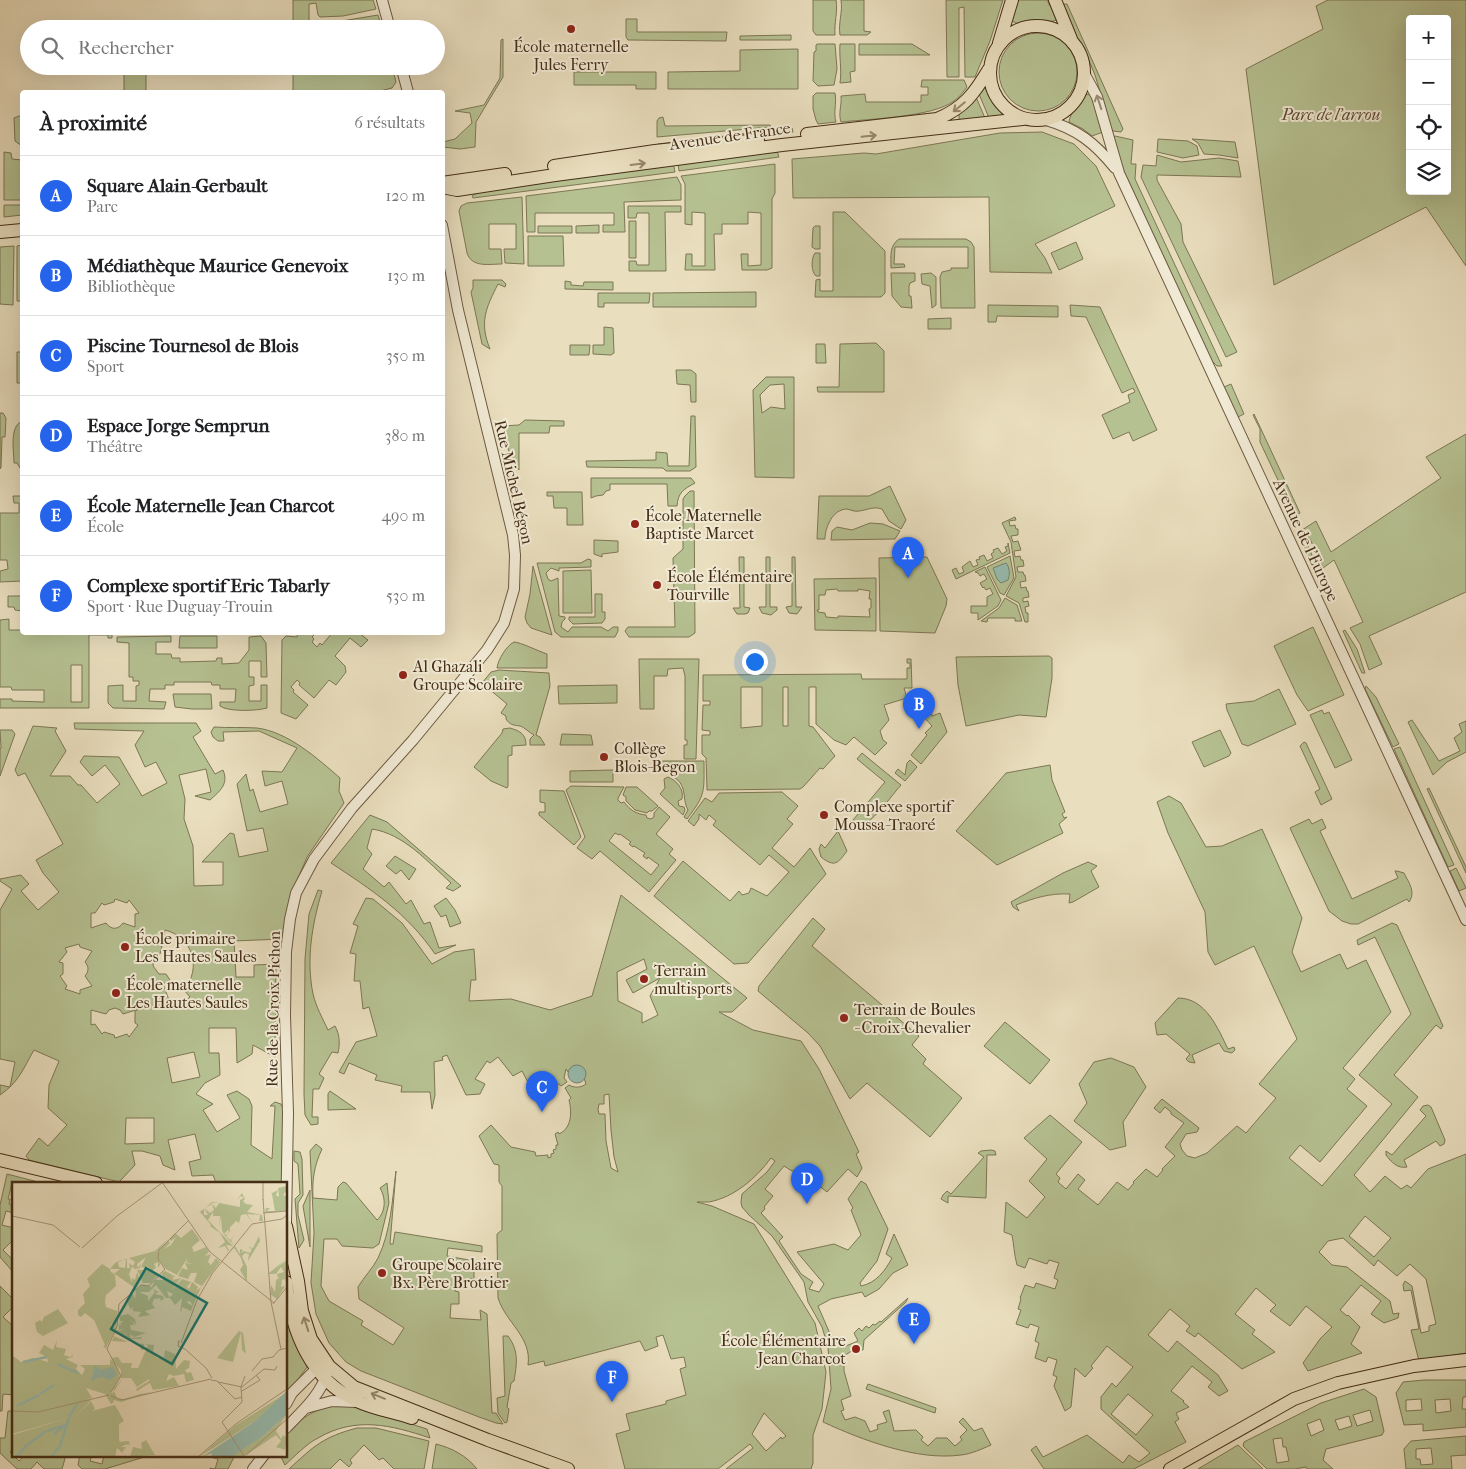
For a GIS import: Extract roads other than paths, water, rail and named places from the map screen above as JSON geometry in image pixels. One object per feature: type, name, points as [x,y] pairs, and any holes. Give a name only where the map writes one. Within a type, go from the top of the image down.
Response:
[{"type":"main road","points":[[1012,0],[999,43],[992,55],[989,69],[990,85],[997,100],[1009,112],[1023,119],[1035,121],[1046,120],[1061,114],[1074,103],[1082,89],[1084,73],[1081,56],[1072,42],[1055,0]]},
{"type":"main road","points":[[999,43],[1012,32],[1027,26],[1044,26],[1060,31],[1072,42]]},
{"type":"main road","name":"Avenue de France","points":[[445,185],[654,151],[937,119],[954,112],[965,103],[982,82],[989,69]]},
{"type":"main road","name":"Avenue de France","points":[[445,186],[457,190],[782,145],[1023,119]]},
{"type":"main road","points":[[0,232],[20,230]]},
{"type":"main road","points":[[0,1160],[92,1182]]},
{"type":"main road","points":[[288,1234],[298,1280],[302,1311],[324,1371],[354,1387],[488,1440],[568,1469]]},
{"type":"main road","points":[[288,1300],[294,1326],[302,1347],[344,1394],[358,1402],[488,1440]]},
{"type":"main road","points":[[1170,1469],[1294,1400],[1338,1383],[1414,1366],[1466,1360]]},
{"type":"street","points":[[382,0],[388,20]]},
{"type":"street","name":"Avenue de l'Europe","points":[[1084,73],[1097,96],[1119,173],[1466,920]]},
{"type":"street","points":[[403,75],[407,90]]},
{"type":"street","name":"Avenue de l'Europe","points":[[1046,120],[1062,124],[1087,138],[1105,155],[1119,173]]},
{"type":"street","name":"Rue Michel Bégon","points":[[369,791],[487,650],[504,624],[514,589],[516,555],[513,536],[458,310],[445,241]]},
{"type":"street","name":"Rue de la Croix Pichon","points":[[287,1182],[288,1113],[285,1015],[286,952],[290,919],[296,893],[314,859],[352,808],[369,791]]},
{"type":"street","points":[[288,1400],[292,1392],[324,1371]]},
{"type":"street","points":[[288,1426],[306,1408],[324,1371]]},
{"type":"street","points":[[306,1408],[332,1401],[358,1402]]},
{"type":"street","points":[[254,1468],[261,1456]]},
{"type":"water","points":[[1006,563],[1009,569],[1009,578],[1001,583],[997,579],[993,568]]},
{"type":"water","points":[[577,1065],[583,1068],[586,1074],[583,1080],[577,1083],[571,1080],[568,1074],[571,1068]]},
{"type":"place","name":"École maternelle Jules Ferry","points":[[571,29]]},
{"type":"place","name":"École Maternelle Baptiste Marcet","points":[[635,524]]},
{"type":"place","name":"Square Alain-Gerbault","points":[[908,578]]},
{"type":"place","name":"École Élémentaire Tourville","points":[[657,585]]},
{"type":"place","name":"Al Ghazali Groupe Scolaire","points":[[403,675]]},
{"type":"place","name":"Médiathèque Maurice Genevoix","points":[[919,729]]},
{"type":"place","name":"Collège Blois-Begon","points":[[604,757]]},
{"type":"place","name":"Complexe sportif Moussa-Traoré","points":[[824,815]]},
{"type":"place","name":"École primaire Les Hautes Saules","points":[[125,947]]},
{"type":"place","name":"Terrain multisports","points":[[644,979]]},
{"type":"place","name":"École maternelle Les Hautes Saules","points":[[116,993]]},
{"type":"place","name":"Terrain de Boules - Croix-Chevalier","points":[[844,1018]]},
{"type":"place","name":"Piscine Tournesol de Blois","points":[[542,1112]]},
{"type":"place","name":"Espace Jorge Semprun","points":[[807,1204]]},
{"type":"place","name":"Groupe Scolaire Bx. Père Brottier","points":[[382,1273]]},
{"type":"place","name":"École Maternelle Jean Charcot","points":[[914,1344]]},
{"type":"place","name":"École Élémentaire Jean Charcot","points":[[856,1349]]},
{"type":"place","name":"Complexe sportif Eric Tabarly","points":[[612,1402]]},
{"type":"park label","name":"Parc de l'arrou","points":[[1331,114]]}]
